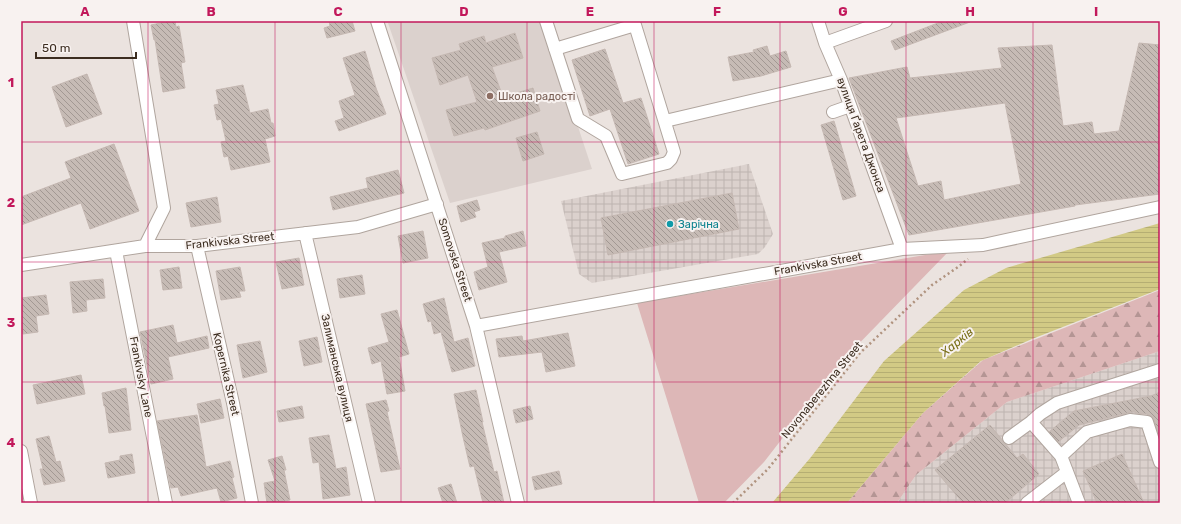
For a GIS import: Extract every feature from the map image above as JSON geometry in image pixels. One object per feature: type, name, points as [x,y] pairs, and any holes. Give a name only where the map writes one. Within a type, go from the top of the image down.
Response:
[{"type":"street","points":[[133,21],[164,208],[145,246]]},
{"type":"street","name":"Somovska Street","points":[[376,21],[476,326],[518,503]]},
{"type":"street","points":[[546,21],[555,50],[578,118],[606,136],[622,174],[666,163],[671,159],[674,152],[635,25],[555,50]]},
{"type":"street","name":"вулиця Ґарета Джонса","points":[[818,21],[902,249]]},
{"type":"street","points":[[825,43],[886,21]]},
{"type":"street","points":[[665,121],[841,80]]},
{"type":"street","points":[[833,112],[850,106]]},
{"type":"street","name":"Frankivska Street","points":[[21,265],[145,246],[197,246],[358,227],[437,204]]},
{"type":"street","name":"Frankivska Street","points":[[476,326],[902,249],[983,245],[1160,207]]},
{"type":"street","name":"Залиманська вулиця","points":[[305,233],[369,503]]},
{"type":"street","name":"Kopernika Street","points":[[197,246],[233,403],[252,503]]},
{"type":"street","name":"Frankivsky Lane","points":[[116,251],[166,503]]},
{"type":"street","points":[[1008,438],[1057,403],[1160,370]]},
{"type":"street","points":[[1061,456],[1087,432],[1130,420],[1147,422],[1160,462]]},
{"type":"street","points":[[1031,422],[1061,456],[1079,503]]},
{"type":"street","points":[[21,451],[31,503]]},
{"type":"street","points":[[1028,503],[1067,472]]},
{"type":"path","name":"Novonaberezhna Street","points":[[733,503],[768,469],[860,353],[932,285],[958,267],[983,245]]},
{"type":"shaded area","name":"Школа радості","points":[[395,21],[543,21],[592,169],[450,203],[388,23]]},
{"type":"shaded area","points":[[749,164],[773,234],[765,247],[758,254],[592,283],[579,274],[561,201]]},
{"type":"shaded area","points":[[1160,351],[1160,503],[897,503],[916,475],[1007,402]]},
{"type":"green space","points":[[949,251],[844,359],[764,462],[724,503],[699,503],[637,303]]},
{"type":"green space","points":[[1160,290],[1160,351],[1007,402],[916,475],[897,503],[847,503],[923,413],[983,360]]},
{"type":"water","name":"Харків","points":[[1160,223],[1160,289],[1032,339],[981,361],[923,413],[847,503],[772,503],[811,457],[884,361],[964,290],[1006,268]]},
{"type":"building","points":[[175,21],[176,27],[179,26],[185,62],[181,63],[185,88],[163,92],[155,40],[151,25]]},
{"type":"building","points":[[329,21],[352,21],[355,31],[327,38],[324,28],[330,26]]},
{"type":"building","points":[[943,21],[970,22],[895,50],[891,41]]},
{"type":"building","points":[[515,33],[523,58],[492,67],[503,97],[533,88],[540,111],[485,130],[484,128],[454,136],[446,110],[477,102],[468,75],[440,85],[432,58],[461,50],[459,44],[484,36],[486,43]]},
{"type":"building","points":[[1139,43],[1160,45],[1160,194],[1075,205],[909,235],[849,78],[907,67],[910,78],[1002,68],[998,48],[1052,45],[1063,126],[1092,122],[1094,134],[1119,131]],"holes":[[[1005,103],[1021,184],[944,200],[941,181],[918,186],[896,118]]]},
{"type":"building","points":[[767,46],[770,56],[786,51],[791,67],[761,76],[733,81],[728,57],[754,52],[753,50]]},
{"type":"building","points":[[605,49],[623,103],[641,98],[659,154],[628,164],[610,109],[590,116],[572,60]]},
{"type":"building","points":[[365,51],[376,88],[386,114],[339,131],[335,121],[344,118],[339,101],[355,95],[343,58]]},
{"type":"building","points":[[87,74],[102,114],[66,127],[52,87]]},
{"type":"building","points":[[243,85],[250,113],[268,109],[271,123],[273,123],[275,136],[265,139],[270,162],[231,170],[228,156],[224,157],[221,142],[226,141],[221,119],[217,120],[214,105],[219,104],[216,90]]},
{"type":"building","points":[[834,121],[856,196],[843,200],[821,125]]},
{"type":"building","points":[[537,132],[544,154],[523,161],[516,138]]},
{"type":"building","points":[[114,144],[139,211],[90,229],[81,203],[21,225],[21,197],[71,178],[65,162]]},
{"type":"building","points":[[398,170],[404,193],[333,210],[330,197],[368,188],[366,178]]},
{"type":"building","name":"Зарічна","points":[[732,193],[739,229],[608,255],[601,218]]},
{"type":"building","points":[[217,197],[221,222],[191,227],[186,203]]},
{"type":"building","points":[[477,200],[480,210],[474,212],[476,217],[461,222],[457,206]]},
{"type":"building","points":[[423,231],[428,258],[403,263],[398,236]]},
{"type":"building","points":[[523,231],[526,246],[499,252],[507,282],[479,290],[474,272],[488,267],[482,243],[505,238],[505,236]]},
{"type":"building","points":[[299,258],[304,285],[282,289],[276,262]]},
{"type":"building","points":[[179,267],[182,288],[163,290],[160,270]]},
{"type":"building","points":[[240,267],[245,291],[239,291],[241,297],[221,300],[216,271]]},
{"type":"building","points":[[362,275],[365,294],[340,298],[337,279]]},
{"type":"building","points":[[103,279],[105,298],[86,300],[87,311],[73,313],[70,282]]},
{"type":"building","points":[[46,295],[49,314],[36,316],[38,332],[23,334],[21,322],[21,298]]},
{"type":"building","points":[[444,298],[454,342],[468,338],[475,366],[452,372],[441,332],[434,334],[431,321],[428,322],[423,304]]},
{"type":"building","points":[[397,310],[409,354],[399,357],[405,391],[387,394],[381,361],[372,364],[368,348],[389,342],[381,314]]},
{"type":"building","points":[[173,325],[177,343],[207,336],[209,348],[168,357],[173,379],[151,384],[140,332]]},
{"type":"building","points":[[568,333],[575,366],[546,372],[542,352],[499,357],[496,339],[522,336],[523,341]]},
{"type":"building","points":[[317,337],[322,362],[304,366],[299,341]]},
{"type":"building","points":[[260,341],[267,372],[243,378],[237,345]]},
{"type":"building","points":[[81,375],[85,394],[37,404],[33,385]]},
{"type":"building","points":[[126,388],[131,430],[109,433],[102,393]]},
{"type":"building","points":[[476,390],[494,472],[497,471],[504,503],[483,503],[474,466],[470,467],[454,394]]},
{"type":"building","points":[[1160,392],[1160,438],[1152,417],[1147,414],[1135,413],[1135,411],[1079,425],[1058,442],[1049,432],[1074,411],[1151,396]]},
{"type":"building","points":[[220,399],[224,418],[201,423],[197,404]]},
{"type":"building","points":[[386,400],[389,411],[387,412],[400,469],[381,472],[366,404]]},
{"type":"building","points":[[302,406],[304,418],[279,422],[277,411]]},
{"type":"building","points":[[530,406],[533,419],[516,423],[513,410]]},
{"type":"building","points":[[197,415],[206,467],[230,461],[237,498],[221,502],[217,488],[181,496],[178,487],[171,488],[157,421]]},
{"type":"building","points":[[990,425],[1017,458],[1023,454],[1039,474],[1005,503],[963,503],[935,470]]},
{"type":"building","points":[[329,435],[336,469],[346,467],[350,495],[323,499],[319,462],[313,463],[309,438]]},
{"type":"building","points":[[49,436],[56,462],[60,461],[65,481],[44,485],[40,469],[43,469],[36,439]]},
{"type":"building","points":[[132,454],[135,473],[108,478],[105,463],[120,460],[120,456]]},
{"type":"building","points":[[1122,454],[1144,503],[1097,503],[1083,471]]},
{"type":"building","points":[[282,456],[286,470],[284,470],[290,500],[267,503],[264,483],[275,481],[268,460]]},
{"type":"building","points":[[559,471],[562,484],[535,490],[532,477]]},
{"type":"building","points":[[451,484],[457,503],[443,503],[438,488]]},
{"type":"place","name":"Школа радості","points":[[490,96]]},
{"type":"place","name":"Зарічна","points":[[670,224]]}]
